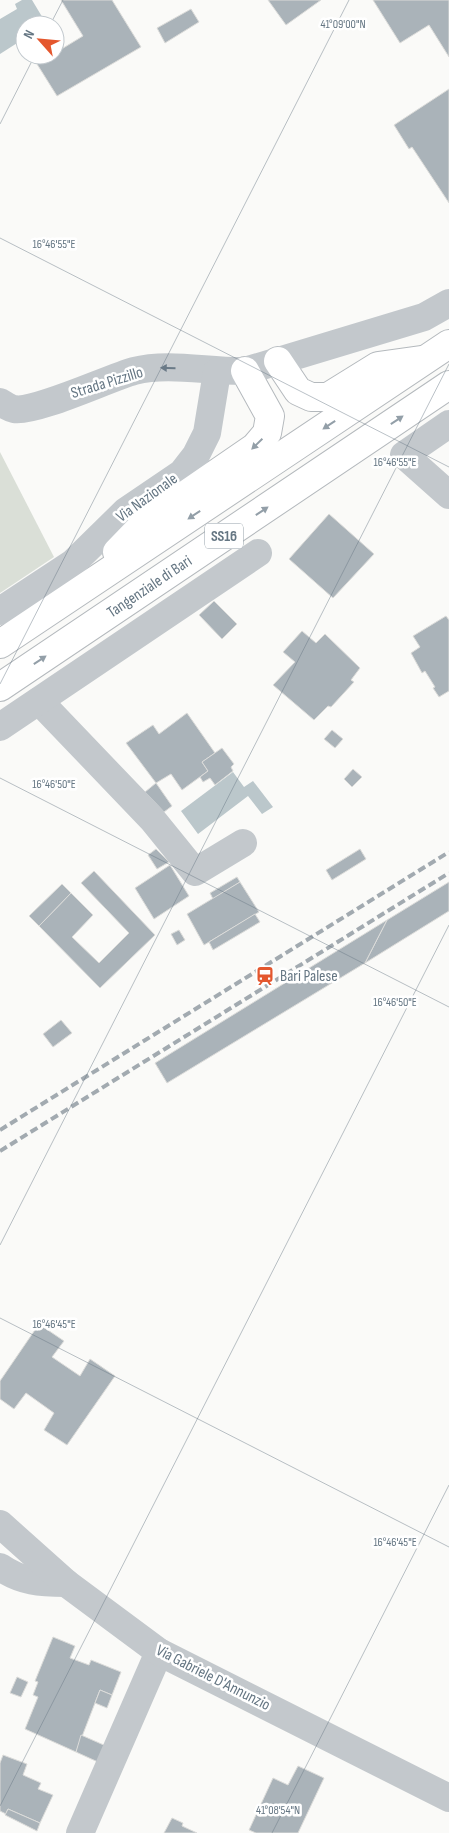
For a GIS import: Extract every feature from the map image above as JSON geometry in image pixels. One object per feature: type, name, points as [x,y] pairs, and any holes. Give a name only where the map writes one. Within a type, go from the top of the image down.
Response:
[{"type":"highway","points":[[278,361],[298,391],[311,397],[328,397],[378,366],[438,352]]},
{"type":"highway","name":"SS16","points":[[0,644],[438,352]]},
{"type":"highway","points":[[74,595],[146,522],[255,447],[267,433],[270,416],[245,372]]},
{"type":"highway","name":"Tangenziale di Bari","points":[[0,687],[449,385]]},
{"type":"street","points":[[217,372],[245,372],[424,317],[449,303]]},
{"type":"street","name":"Strada Pizzillo","points":[[0,402],[14,409],[36,406],[136,371],[166,368],[217,372]]},
{"type":"street","name":"Via Nazionale","points":[[0,611],[73,563],[126,511],[182,473],[196,455],[207,433],[217,372]]},
{"type":"street","points":[[449,424],[404,455],[449,495]]},
{"type":"street","points":[[0,727],[258,553]]},
{"type":"street","points":[[38,701],[152,819],[195,872],[244,844]]},
{"type":"street","name":"Via Gabriele D'Annunzio","points":[[0,1524],[66,1583],[159,1652],[449,1798]]},
{"type":"street","points":[[0,1567],[14,1576],[36,1583],[66,1583]]},
{"type":"street","points":[[80,1833],[159,1652]]},
{"type":"shaded area","points":[[22,0],[32,0],[41,15],[15,15],[15,44],[0,54],[0,19],[17,9],[15,4]]},
{"type":"shaded area","points":[[0,452],[54,557],[0,593]]},
{"type":"shaded area","points":[[233,772],[244,787],[253,781],[273,807],[262,814],[248,796],[198,834],[181,811]]},
{"type":"building","points":[[61,0],[112,0],[141,47],[57,96],[38,65],[65,65],[65,47],[83,36]]},
{"type":"building","points":[[268,0],[321,0],[286,25]]},
{"type":"building","points":[[373,0],[449,0],[449,57],[429,25],[400,43]]},
{"type":"building","points":[[191,9],[199,22],[165,43],[157,28]]},
{"type":"building","points":[[449,89],[449,203],[412,147],[409,149],[394,125]]},
{"type":"building","points":[[329,514],[374,554],[333,598],[289,559]]},
{"type":"building","points":[[214,601],[237,624],[222,639],[199,615]]},
{"type":"building","points":[[446,616],[449,620],[449,691],[439,697],[425,671],[422,673],[411,653],[420,647],[413,636]]},
{"type":"building","points":[[302,631],[316,643],[325,634],[360,668],[351,680],[354,682],[331,707],[328,706],[314,720],[273,685],[295,662],[283,652]]},
{"type":"building","points":[[187,713],[215,753],[202,762],[208,771],[182,790],[171,774],[156,783],[126,743],[153,725],[159,734]]},
{"type":"building","points":[[332,730],[343,739],[335,748],[324,739]]},
{"type":"building","points":[[222,748],[234,764],[231,767],[233,771],[215,785],[210,778],[203,782],[200,777],[208,771],[202,762]]},
{"type":"building","points":[[353,769],[362,777],[352,787],[344,779]]},
{"type":"building","points":[[156,783],[172,806],[164,812],[145,792]]},
{"type":"building","points":[[156,849],[169,862],[157,869],[148,855]]},
{"type":"building","points":[[360,849],[366,859],[332,880],[326,870]]},
{"type":"building","points":[[170,865],[189,896],[154,919],[135,888]]},
{"type":"building","points":[[94,871],[155,935],[100,988],[39,926],[71,893],[93,915],[72,937],[99,963],[129,933],[81,883]]},
{"type":"building","points":[[237,877],[240,882],[213,899],[210,893]]},
{"type":"building","points":[[240,882],[259,912],[204,945],[187,914]]},
{"type":"building","points":[[449,882],[449,911],[365,963],[387,920]]},
{"type":"building","points":[[62,884],[71,893],[39,926],[29,916]]},
{"type":"building","points":[[255,914],[260,922],[213,950],[209,942]]},
{"type":"building","points":[[387,920],[365,963],[167,1083],[155,1063]]},
{"type":"building","points":[[179,930],[185,940],[177,945],[171,934]]},
{"type":"building","points":[[61,1020],[72,1033],[53,1047],[43,1034]]},
{"type":"building","points":[[39,1324],[64,1341],[52,1357],[80,1376],[90,1359],[115,1376],[67,1445],[44,1430],[54,1413],[26,1393],[14,1409],[0,1399],[0,1381]]},
{"type":"building","points":[[53,1637],[75,1646],[70,1658],[89,1665],[91,1660],[121,1672],[112,1695],[100,1690],[76,1752],[25,1729],[38,1697],[33,1695],[38,1682],[35,1681]]},
{"type":"building","points":[[17,1677],[28,1682],[21,1697],[10,1693]]},
{"type":"building","points":[[100,1690],[112,1695],[107,1708],[95,1703]]},
{"type":"building","points":[[81,1735],[106,1746],[98,1762],[76,1752]]},
{"type":"building","points":[[3,1755],[27,1764],[23,1775],[41,1783],[38,1789],[53,1795],[40,1823],[8,1809],[6,1814],[0,1811],[0,1763]]},
{"type":"building","points":[[298,1766],[324,1778],[298,1833],[256,1833],[249,1830],[273,1778],[288,1785]]},
{"type":"building","points":[[8,1809],[40,1823],[37,1831],[5,1815]]},
{"type":"building","points":[[172,1818],[183,1823],[182,1826],[197,1833],[164,1833]]},
{"type":"railway","points":[[0,1130],[449,852]]},
{"type":"railway","points":[[0,1151],[449,873]]},
{"type":"place","name":"Bari Palese","points":[[265,976]]}]
